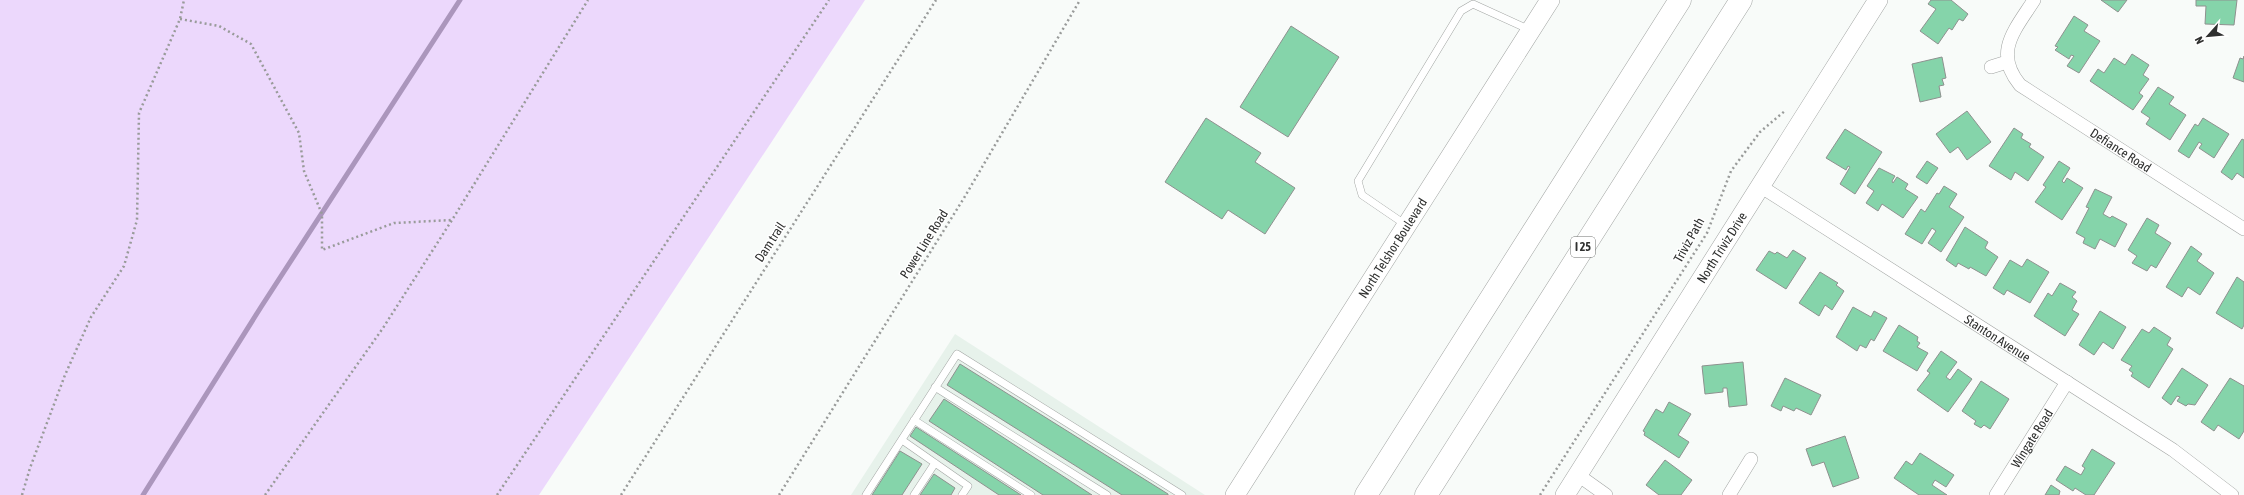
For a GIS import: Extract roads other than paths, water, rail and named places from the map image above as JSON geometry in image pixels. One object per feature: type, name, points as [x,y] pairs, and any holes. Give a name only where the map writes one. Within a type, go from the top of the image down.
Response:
[{"type":"highway","points":[[1366,495],[1680,0]]},
{"type":"highway","name":"I 25","points":[[1426,495],[1741,0]]},
{"type":"main road","name":"North Telshor Boulevard","points":[[1235,495],[1550,0]]},
{"type":"main road","name":"North Triviz Drive","points":[[1565,495],[1878,0]]},
{"type":"street","points":[[1991,67],[2007,62],[2010,39],[2034,0]]},
{"type":"street","name":"Defiance Road","points":[[2007,62],[2015,78],[2028,91],[2244,229]]},
{"type":"street","name":"Stanton Avenue","points":[[1760,186],[2186,459],[2232,495]]},
{"type":"street","name":"Wingate Road","points":[[1996,495],[2067,382]]},
{"type":"street","points":[[1729,495],[1751,459]]},
{"type":"street","points":[[1578,475],[1606,495]]},
{"type":"lane","points":[[1406,226],[1362,195],[1358,181],[1461,10],[1474,4],[1530,30]]},
{"type":"lane","points":[[866,495],[956,354],[1182,495]]},
{"type":"lane","points":[[935,388],[1107,495]]},
{"type":"lane","points":[[914,420],[1031,495]]},
{"type":"lane","points":[[902,440],[968,486],[962,495]]},
{"type":"lane","points":[[914,495],[935,463]]},
{"type":"waterway","points":[[143,495],[261,307],[460,0]]}]
